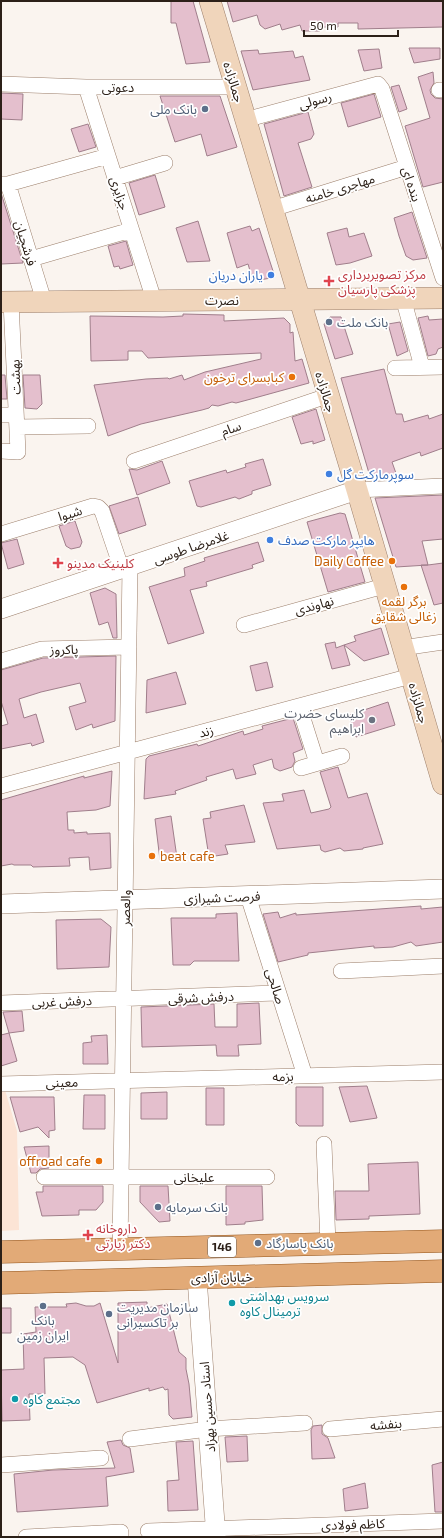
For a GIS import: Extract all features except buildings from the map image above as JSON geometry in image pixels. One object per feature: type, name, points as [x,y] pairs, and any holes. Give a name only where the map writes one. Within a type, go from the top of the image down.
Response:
[{"type":"main road","name":"جمالزاده","points":[[210,1],[327,396],[357,490],[402,648],[439,759],[443,784]]},
{"type":"main road","name":"نصرت","points":[[6,302],[443,298]]},
{"type":"main road","name":"146","points":[[1,1252],[443,1241]]},
{"type":"main road","name":"خیابان آزادی","points":[[1,1283],[443,1271]]},
{"type":"street","name":"رسولی","points":[[245,120],[375,83],[382,89]]},
{"type":"street","name":"دعوتی","points":[[1,84],[86,87],[236,87]]},
{"type":"street","name":"جزایری","points":[[86,87],[154,300]]},
{"type":"street","name":"بنده ای","points":[[382,89],[443,278]]},
{"type":"street","points":[[4,184],[108,156]]},
{"type":"street","points":[[115,178],[165,163]]},
{"type":"street","name":"مهاجری خامنه","points":[[272,209],[407,167]]},
{"type":"street","name":"فرشچیان","points":[[4,184],[31,259],[44,301]]},
{"type":"street","points":[[31,259],[131,230]]},
{"type":"street","points":[[403,298],[422,367]]},
{"type":"street","name":"بهشت","points":[[1,451],[18,452],[6,302]]},
{"type":"street","points":[[395,368],[443,367]]},
{"type":"street","name":"سام","points":[[134,461],[327,396]]},
{"type":"street","points":[[1,415],[16,421],[88,426]]},
{"type":"street","points":[[357,490],[443,486]]},
{"type":"street","name":"غلامرضا طوسی","points":[[1,609],[357,490]]},
{"type":"street","name":"شیوا","points":[[1,534],[93,506],[98,506],[102,511],[126,568]]},
{"type":"street","name":"والعصر","points":[[120,1249],[129,647],[126,568]]},
{"type":"street","name":"نهاوندی","points":[[244,625],[384,586]]},
{"type":"street","points":[[402,648],[443,642]]},
{"type":"street","name":"پاکروز","points":[[1,661],[42,650],[129,647]]},
{"type":"street","name":"زند","points":[[1,786],[411,676]]},
{"type":"street","points":[[299,706],[317,763]]},
{"type":"street","points":[[301,768],[342,756]]},
{"type":"street","name":"فرصت شیرازی","points":[[1,904],[443,889]]},
{"type":"street","name":"صالحی","points":[[248,896],[305,1076]]},
{"type":"street","points":[[341,971],[443,966]]},
{"type":"street","name":"درفش شرقی","points":[[124,1000],[278,994]]},
{"type":"street","name":"درفش غربی","points":[[1,1003],[124,1000]]},
{"type":"street","name":"بزمه","points":[[123,1081],[443,1072]]},
{"type":"street","name":"معینی","points":[[1,1084],[123,1081]]},
{"type":"street","points":[[324,1144],[328,1244]]},
{"type":"street","points":[[44,1177],[121,1177]]},
{"type":"street","name":"علیخانی","points":[[121,1177],[268,1177]]},
{"type":"street","name":"استاد حسین بهزاد","points":[[197,1278],[216,1533]]},
{"type":"street","name":"بنفشه","points":[[330,1429],[443,1419]]},
{"type":"street","points":[[130,1439],[208,1429],[305,1423]]},
{"type":"street","points":[[1,1465],[101,1458]]},
{"type":"street","name":"کاظم فولادی","points":[[148,1531],[216,1533],[443,1521]]},
{"type":"street","points":[[26,1537],[121,1532],[121,1537]]},
{"type":"shaded area","points":[[1,1076],[17,1131],[19,1230],[1,1231]]},
{"type":"place","name":"بانک ملی","points":[[205,109]]},
{"type":"place","name":"یاران دریان","points":[[271,275]]},
{"type":"place","name":"مرکز تصویربرداری پزشکی پارسیان","points":[[329,281]]},
{"type":"place","name":"بانک ملت","points":[[329,322]]},
{"type":"place","name":"کبابسرای ترخون","points":[[292,377]]},
{"type":"place","name":"سوپرمارکت گل","points":[[329,474]]},
{"type":"place","name":"هايپر ماركت صدف","points":[[270,540]]},
{"type":"place","name":"Daily Coffee","points":[[392,561]]},
{"type":"place","name":"کلینیک مدینو","points":[[58,563]]},
{"type":"place","name":"برگر لقمه زغالی شقایق","points":[[404,587]]},
{"type":"place","name":"کلیسای حضرت ابراهیم","points":[[372,720]]},
{"type":"place","name":"beat cafe","points":[[152,856]]},
{"type":"place","name":"offroad cafe","points":[[99,1161]]},
{"type":"place","name":"بانک سرمایه","points":[[158,1207]]},
{"type":"place","name":"داروخانه دکتر زیارتی","points":[[88,1235]]},
{"type":"place","name":"بانک پاسارگاد","points":[[258,1243]]},
{"type":"place","name":"سرویس بهداشتی ترمینال کاوه","points":[[232,1303]]},
{"type":"place","name":"بانک ایران زمین","points":[[43,1306]]},
{"type":"place","name":"سازمان مدیریت بر تاکسیرانی","points":[[109,1314]]},
{"type":"place","name":"مجتمع کاوه","points":[[15,1399]]}]
